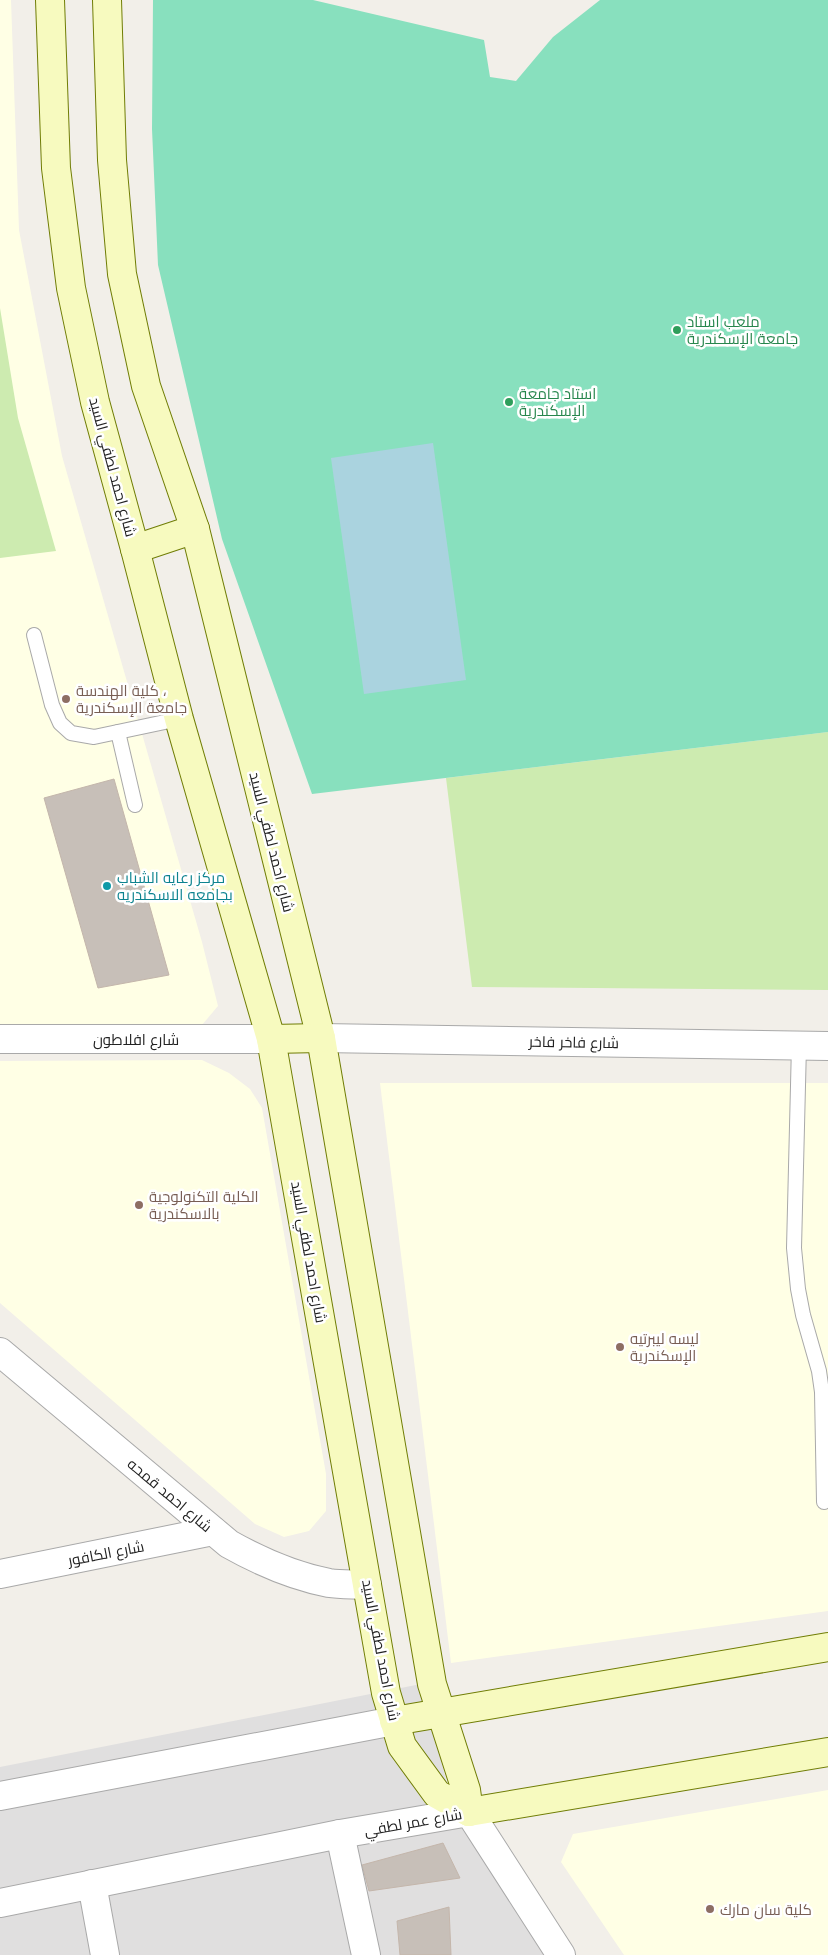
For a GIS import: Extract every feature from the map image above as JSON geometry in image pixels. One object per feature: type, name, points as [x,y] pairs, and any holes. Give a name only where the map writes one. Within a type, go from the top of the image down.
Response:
[{"type":"main road","name":"شارع احمد لطفي السيد","points":[[50,0],[56,168],[70,288],[94,402],[135,549],[179,719],[271,1039],[386,1692],[398,1734],[438,1794],[468,1801]]},
{"type":"main road","name":"شارع احمد لطفي السيد","points":[[107,0],[112,160],[122,274],[146,386],[195,529],[320,1038],[432,1684],[468,1801]]},
{"type":"main road","points":[[135,549],[195,529]]},
{"type":"main road","points":[[271,1039],[320,1038]]},
{"type":"main road","points":[[398,1734],[443,1722],[828,1647]]},
{"type":"main road","name":"شارع عمر لطفي","points":[[468,1801],[828,1752]]},
{"type":"street","name":"شارع فاخر فاخر","points":[[320,1038],[828,1046]]},
{"type":"street","name":"شارع افلاطون","points":[[0,1039],[271,1039]]},
{"type":"street","name":"شارع احمد قمحه","points":[[0,1352],[229,1544],[261,1562],[295,1574],[330,1583],[367,1585]]},
{"type":"street","name":"شارع الكافور","points":[[0,1574],[213,1531]]},
{"type":"street","points":[[0,1796],[398,1734]]},
{"type":"street","points":[[468,1801],[561,1955]]},
{"type":"street","name":"شارع عمر لطفي","points":[[0,1903],[340,1834],[468,1801]]},
{"type":"street","points":[[340,1834],[366,1955]]},
{"type":"street","points":[[92,1884],[105,1955]]},
{"type":"lane","points":[[34,635],[52,705],[60,723],[71,733],[94,737],[179,719]]},
{"type":"lane","points":[[118,732],[135,805]]},
{"type":"lane","points":[[799,1045],[794,1248],[798,1289],[819,1371],[822,1392],[824,1502]]},
{"type":"shaded area","name":"كلية الهندسة ، جامعة الإسكندرية","points":[[0,0],[11,0],[19,230],[62,456],[202,942],[218,1006],[197,1031],[0,1034]]},
{"type":"shaded area","name":"الكلية التكنولوجية بالاسكندرية","points":[[202,1060],[229,1073],[250,1089],[262,1108],[326,1474],[326,1511],[309,1531],[284,1537],[255,1524],[0,1303],[0,1061]]},
{"type":"shaded area","name":"ليسه ليبرتيه الإسكندرية","points":[[380,1083],[828,1083],[828,1611],[451,1663]]},
{"type":"shaded area","points":[[421,1684],[450,1795],[554,1955],[0,1955],[0,1767]]},
{"type":"shaded area","name":"كلية سان مارك","points":[[828,1790],[828,1955],[624,1955],[561,1862],[573,1834]]},
{"type":"green space","name":"استاد جامعة الإسكندرية","points":[[153,0],[313,0],[484,40],[490,77],[516,81],[553,37],[600,0],[828,0],[828,732],[312,794],[222,539],[158,265],[152,129]]},
{"type":"green space","points":[[0,308],[18,418],[56,551],[0,558]]},
{"type":"green space","points":[[828,732],[828,990],[472,987],[446,778]]},
{"type":"water","points":[[433,443],[466,680],[364,694],[331,458]]},
{"type":"building","name":"مركز رعايه الشباب بجامعه الاسكندريه","points":[[114,779],[169,975],[98,988],[44,798]]},
{"type":"building","points":[[443,1843],[460,1878],[369,1891],[362,1865]]},
{"type":"building","points":[[449,1907],[451,1955],[400,1955],[397,1921]]},
{"type":"place","name":"ملعب استاد جامعة الإسكندرية","points":[[677,330]]},
{"type":"place","name":"استاد جامعة الإسكندرية","points":[[509,402]]},
{"type":"place","name":"كلية الهندسة ، جامعة الإسكندرية","points":[[66,699]]},
{"type":"place","name":"مركز رعايه الشباب بجامعه الاسكندريه","points":[[107,886]]},
{"type":"place","name":"الكلية التكنولوجية بالاسكندرية","points":[[139,1205]]},
{"type":"place","name":"ليسه ليبرتيه الإسكندرية","points":[[620,1347]]},
{"type":"place","name":"كلية سان مارك","points":[[710,1909]]}]
